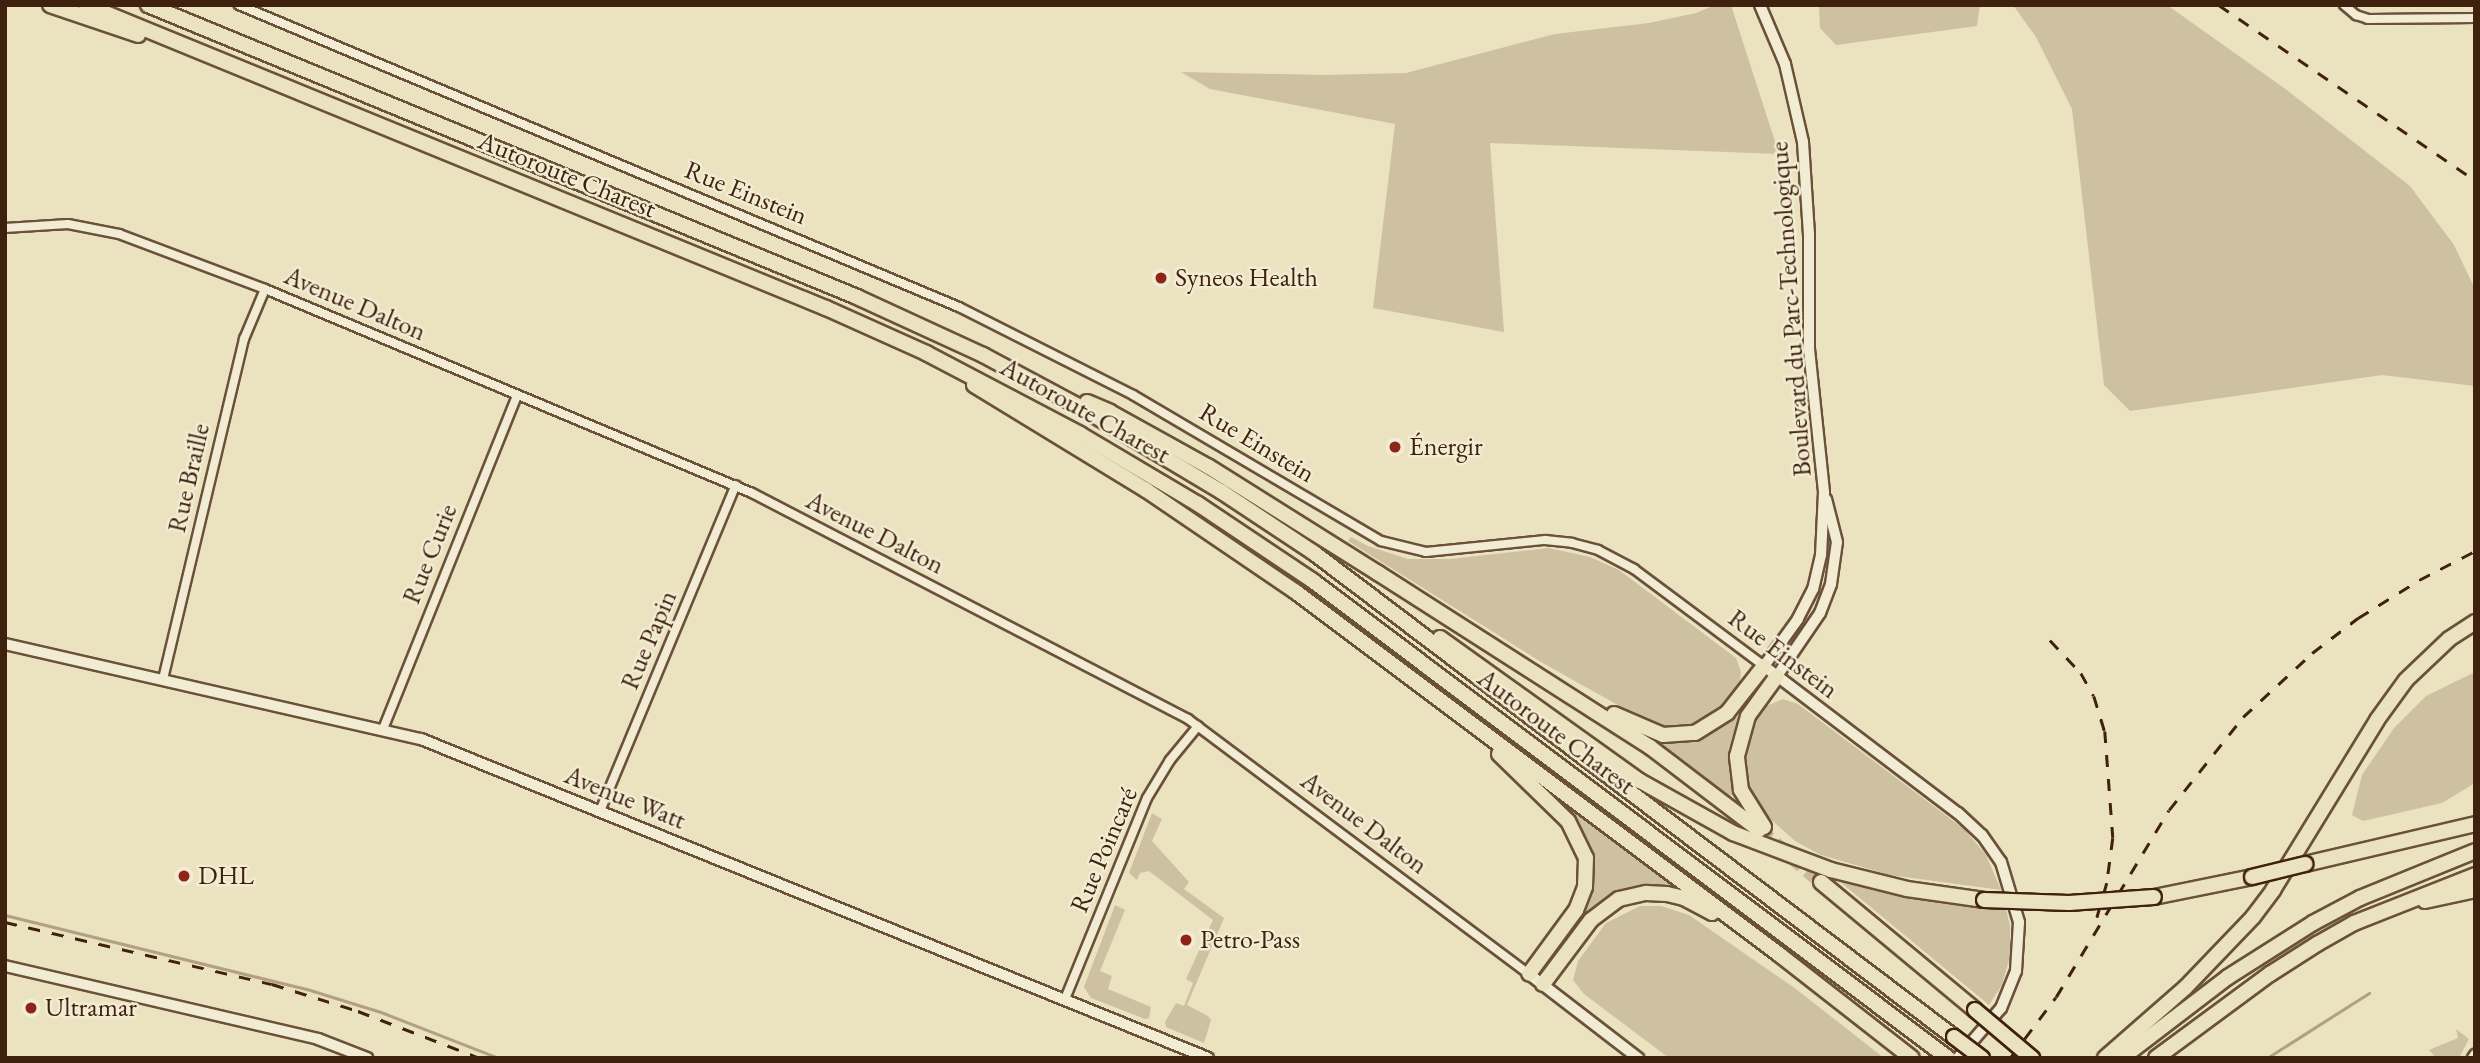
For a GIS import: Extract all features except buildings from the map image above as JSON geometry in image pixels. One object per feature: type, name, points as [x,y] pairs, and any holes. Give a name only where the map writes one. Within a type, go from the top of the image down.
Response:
[{"type":"highway","points":[[50,5],[111,27],[206,55]]},
{"type":"highway","name":"Autoroute Charest","points":[[86,5],[776,287],[926,353],[1120,457],[1268,550],[1379,629],[1944,1055]]},
{"type":"highway","name":"Autoroute Charest","points":[[148,5],[846,292],[1031,380],[1176,463],[1314,553],[1982,1058]]},
{"type":"highway","points":[[926,353],[1001,404],[1078,447],[1193,521],[1396,667],[1912,1058]]},
{"type":"highway","points":[[1031,380],[1111,412],[1186,454],[1521,664],[1671,762],[1762,828],[1741,790],[1737,756],[1748,716],[1777,676]]},
{"type":"highway","points":[[1314,553],[1375,591],[1622,769],[1695,814],[1771,849],[1831,870],[1907,889],[1984,901],[2068,903],[2154,897],[2252,877],[2475,824]]},
{"type":"highway","points":[[2105,1058],[2185,988],[2253,917],[2280,880],[2377,720],[2406,680],[2449,639],[2475,622]]},
{"type":"highway","points":[[1521,664],[1636,725],[1672,736],[1695,733],[1716,723],[1764,666]]},
{"type":"highway","points":[[1396,667],[1535,787],[1568,821],[1579,839],[1587,868],[1580,901],[1567,925],[1529,974]]},
{"type":"highway","points":[[2122,1058],[2228,977],[2313,923],[2360,898],[2475,851]]},
{"type":"highway","points":[[2156,1058],[2270,974],[2354,923],[2475,875]]},
{"type":"highway","points":[[1821,882],[2032,1058]]},
{"type":"highway","points":[[2393,908],[2475,890]]},
{"type":"highway","points":[[1543,984],[1603,909],[1628,896],[1646,892],[1676,895],[1706,909],[1817,986]]},
{"type":"street","name":"Rue Einstein","points":[[239,5],[826,249],[970,312],[1143,400],[1381,541],[1426,552],[1545,540],[1598,550],[1634,569],[1958,813],[1982,835],[2001,862],[2019,922],[2016,971],[2001,1008],[1958,1058]]},
{"type":"street","name":"Boulevard du Parc-Technologique","points":[[1760,5],[1785,64],[1803,142],[1809,235],[1809,349],[1824,492],[1837,542],[1831,584],[1820,613],[1777,676]]},
{"type":"street","points":[[2344,5],[2356,15],[2368,19],[2475,18]]},
{"type":"street","name":"Avenue Dalton","points":[[5,228],[47,223],[86,225],[145,243],[265,289],[736,485],[1198,726],[1638,1058]]},
{"type":"street","name":"Rue Braille","points":[[163,679],[244,339],[265,289]]},
{"type":"street","name":"Rue Curie","points":[[383,729],[517,394]]},
{"type":"street","name":"Rue Papin","points":[[600,811],[736,485]]},
{"type":"street","name":"Boulevard du Parc-Technologique","points":[[1764,666],[1798,619],[1814,589],[1821,555],[1824,492]]},
{"type":"street","name":"Avenue Watt","points":[[5,644],[383,729],[439,745],[1208,1058]]},
{"type":"street","name":"Rue Poincaré","points":[[1065,999],[1147,798],[1170,760],[1198,726]]},
{"type":"street","points":[[5,966],[318,1039],[367,1058]]},
{"type":"shaded area","points":[[1715,5],[1731,5],[1779,154],[1490,143],[1504,332],[1373,308],[1395,124],[1210,89],[1181,72],[1324,75],[1406,73],[1555,34],[1649,23],[1696,13]]},
{"type":"shaded area","points":[[1819,5],[1980,5],[1977,26],[1836,45],[1820,28]]},
{"type":"shaded area","points":[[2013,5],[2167,5],[2284,88],[2410,186],[2454,245],[2474,287],[2475,386],[2382,375],[2130,411],[2104,385],[2072,109],[2036,37]]},
{"type":"shaded area","points":[[1351,537],[1368,546],[1408,559],[1450,559],[1549,548],[1590,557],[1619,570],[1736,658],[1741,672],[1740,683],[1719,710],[1696,724],[1667,727],[1650,723],[1541,662],[1348,541]]},
{"type":"shaded area","points":[[2475,672],[2475,783],[2442,803],[2363,821],[2352,815],[2362,775],[2394,728],[2426,696]]},
{"type":"shaded area","points":[[1783,699],[1798,704],[1964,829],[1986,855],[2001,890],[1890,875],[1821,855],[1795,841],[1767,816],[1749,786],[1744,755],[1751,728],[1767,706]]},
{"type":"shaded area","points":[[1733,714],[1738,718],[1728,751],[1729,773],[1734,793],[1730,796],[1661,745],[1663,740],[1705,735]]},
{"type":"shaded area","points":[[1571,808],[1675,886],[1673,889],[1642,886],[1626,890],[1599,904],[1580,925],[1577,923],[1590,896],[1593,864],[1581,829],[1568,812]]},
{"type":"shaded area","points":[[1152,813],[1162,819],[1152,841],[1189,882],[1184,889],[1224,918],[1187,1005],[1211,1020],[1204,1043],[1166,1027],[1165,1022],[1176,1003],[1184,1006],[1193,983],[1186,979],[1213,920],[1149,871],[1140,873],[1137,880],[1129,873]]},
{"type":"shaded area","points":[[1838,880],[1956,904],[2006,909],[2010,926],[2010,956],[2002,985],[1989,1005]]},
{"type":"shaded area","points":[[1115,905],[1125,910],[1100,971],[1112,976],[1108,989],[1151,1007],[1149,1018],[1145,1019],[1091,998],[1084,987]]},
{"type":"shaded area","points":[[1640,906],[1661,906],[1689,915],[1796,989],[1884,1058],[1669,1058],[1584,994],[1573,980],[1578,961],[1606,923]]},
{"type":"shaded area","points":[[2456,1029],[2469,1039],[2459,1058],[2436,1058],[2429,1050],[2458,1038]]},
{"type":"waterway","points":[[5,915],[307,989],[381,1012],[499,1058]]},
{"type":"waterway","points":[[2267,1058],[2369,993]]},
{"type":"tunnel","points":[[1759,830],[1821,882]]},
{"type":"railway","points":[[2219,5],[2475,180]]},
{"type":"railway","points":[[2010,1058],[2056,997],[2169,810],[2243,717],[2312,653],[2358,618],[2419,580],[2475,551]]},
{"type":"railway","points":[[2050,640],[2081,673],[2094,696],[2105,731],[2113,838],[2107,883],[2097,918]]},
{"type":"railway","points":[[5,922],[272,984],[358,1011],[480,1058]]},
{"type":"place","name":"Syneos Health","points":[[1161,278]]},
{"type":"place","name":"Énergir","points":[[1395,447]]},
{"type":"place","name":"DHL","points":[[184,876]]},
{"type":"place","name":"Petro-Pass","points":[[1186,940]]},
{"type":"place","name":"Ultramar","points":[[31,1008]]}]
